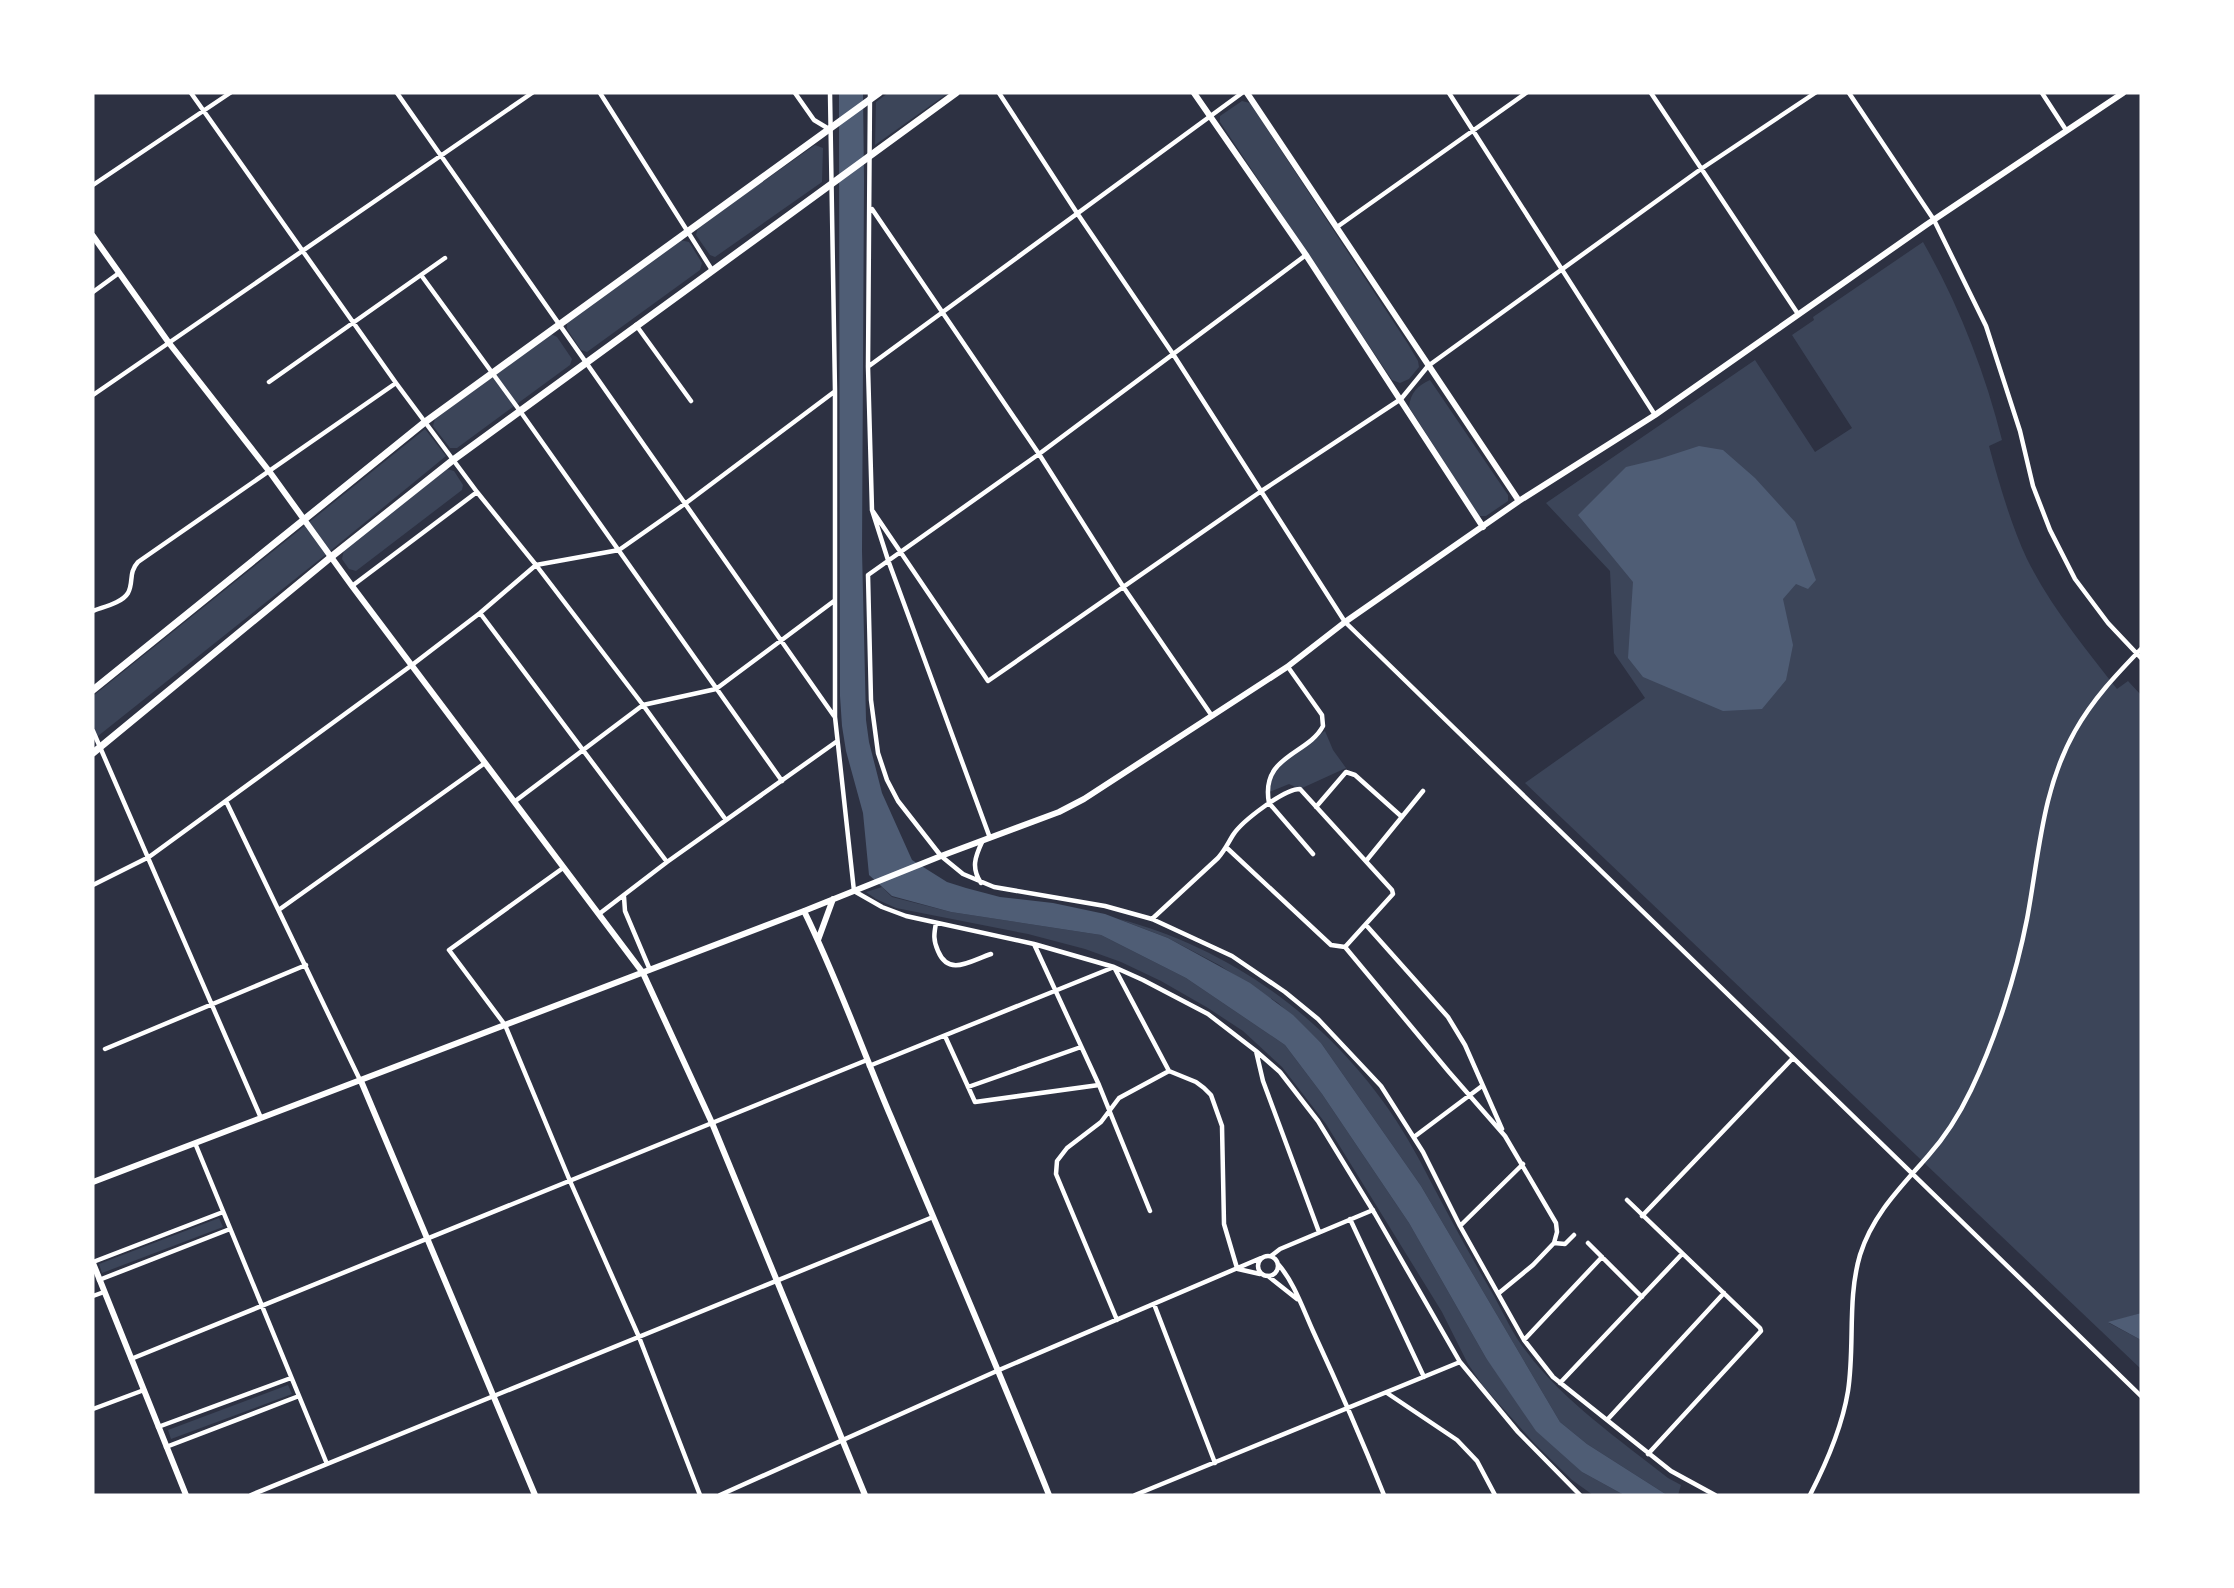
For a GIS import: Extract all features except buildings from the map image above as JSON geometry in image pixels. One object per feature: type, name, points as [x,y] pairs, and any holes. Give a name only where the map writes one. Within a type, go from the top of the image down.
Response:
[{"type":"main road","points":[[93,690],[425,422],[879,93]]},
{"type":"main road","points":[[93,753],[453,460],[956,93]]},
{"type":"street","points":[[191,93],[396,383],[643,705],[726,820]]},
{"type":"street","points":[[93,185],[230,93]]},
{"type":"street","points":[[397,93],[835,717]]},
{"type":"street","points":[[93,395],[533,93]]},
{"type":"street","points":[[600,93],[712,270]]},
{"type":"street","points":[[795,93],[814,120],[833,126]]},
{"type":"street","points":[[830,93],[834,181],[835,717],[854,891]]},
{"type":"street","points":[[999,93],[1173,354],[1345,622],[2141,1396]]},
{"type":"street","points":[[1194,93],[1306,255],[1483,527]]},
{"type":"street","points":[[868,366],[1245,93],[1519,501]]},
{"type":"street","points":[[1449,93],[1655,415]]},
{"type":"street","points":[[1337,227],[1527,93]]},
{"type":"street","points":[[1651,93],[1798,314]]},
{"type":"street","points":[[872,510],[988,681],[1260,492],[1401,399],[1428,366],[1562,267],[1815,93]]},
{"type":"street","points":[[1810,1495],[1829,1456],[1843,1414],[1848,1390],[1854,1282],[1860,1256],[1876,1217],[1928,1156],[1959,1113],[1988,1050],[2018,959],[2042,823],[2061,760],[2089,707],[2105,686],[2140,653],[2108,622],[2075,579],[2050,530],[2033,486],[2020,431],[1986,326],[1934,219],[1849,93]]},
{"type":"street","points":[[2042,93],[2066,130]]},
{"type":"street","points":[[93,1182],[804,911],[1059,812],[1084,799],[1287,667],[1345,622],[1519,501],[1655,415],[1934,219],[2123,93]]},
{"type":"street","points":[[869,98],[871,207],[868,366],[872,510],[986,840]]},
{"type":"street","points":[[871,207],[1039,454],[1124,588],[1212,717]]},
{"type":"street","points":[[93,236],[169,343],[269,471],[513,802],[646,972]]},
{"type":"street","points":[[1306,255],[1039,454],[868,575],[871,700],[878,753],[898,801],[941,856],[963,874],[1007,891],[1105,906],[1152,919],[1232,956],[1285,992],[1318,1019],[1381,1086],[1414,1138],[1524,1340],[1560,1383],[1648,1454],[1688,1481],[1715,1495]]},
{"type":"street","points":[[270,382],[445,258]]},
{"type":"street","points":[[93,292],[119,273]]},
{"type":"street","points":[[421,275],[782,781]]},
{"type":"street","points":[[636,325],[691,401]]},
{"type":"street","points":[[93,611],[121,599],[128,593],[132,570],[138,562],[396,383]]},
{"type":"street","points":[[93,885],[149,857],[481,613],[536,565],[619,550],[835,391]]},
{"type":"street","points":[[352,586],[477,492]]},
{"type":"street","points":[[513,802],[643,705],[716,689],[834,600]]},
{"type":"street","points":[[481,613],[667,862]]},
{"type":"street","points":[[1287,667],[1322,715],[1323,726],[1317,735],[1278,765],[1270,778],[1267,793],[1269,803],[1313,854]]},
{"type":"street","points":[[93,731],[261,1118]]},
{"type":"street","points":[[599,914],[837,741]]},
{"type":"street","points":[[280,909],[485,763]]},
{"type":"street","points":[[1316,807],[1346,772],[1350,772],[1402,817]]},
{"type":"street","points":[[1152,919],[1227,848],[1236,831],[1269,803],[1292,789],[1300,789],[1393,894],[1345,947]]},
{"type":"street","points":[[1366,861],[1423,791]]},
{"type":"street","points":[[226,801],[361,1081],[535,1495]]},
{"type":"street","points":[[982,883],[976,875],[974,859],[986,840]]},
{"type":"street","points":[[1227,848],[1331,945],[1345,947],[1505,1136]]},
{"type":"street","points":[[563,868],[449,950],[505,1025],[639,1337],[700,1495]]},
{"type":"street","points":[[854,891],[906,916],[1034,944],[1114,967],[1208,1014],[1256,1051],[1280,1072],[1318,1121],[1373,1210],[1460,1362],[1518,1432],[1580,1495]]},
{"type":"street","points":[[624,896],[625,911],[646,972],[712,1123],[865,1495]]},
{"type":"street","points":[[818,940],[833,899]]},
{"type":"street","points":[[804,911],[999,1370],[1049,1495]]},
{"type":"street","points":[[936,923],[933,938],[946,964],[954,967],[991,954]]},
{"type":"street","points":[[1366,925],[1448,1017],[1465,1045],[1505,1136],[1556,1223],[1554,1243],[1533,1265],[1499,1293]]},
{"type":"street","points":[[1034,944],[1099,1085],[1150,1211]]},
{"type":"street","points":[[106,1049],[306,965]]},
{"type":"street","points":[[131,1359],[712,1123],[945,1036],[1114,967]]},
{"type":"street","points":[[1114,967],[1169,1071],[1205,1088],[1211,1095],[1222,1126],[1224,1224],[1237,1268]]},
{"type":"street","points":[[945,1036],[975,1102],[1099,1085]]},
{"type":"street","points":[[968,1087],[1081,1047]]},
{"type":"street","points":[[1256,1051],[1263,1081],[1319,1232]]},
{"type":"street","points":[[1642,1216],[1793,1058]]},
{"type":"street","points":[[1117,1320],[1056,1174],[1057,1161],[1067,1148],[1101,1122],[1119,1098],[1169,1071]]},
{"type":"street","points":[[1414,1138],[1482,1086]]},
{"type":"street","points":[[195,1143],[327,1464]]},
{"type":"street","points":[[1460,1226],[1523,1164]]},
{"type":"street","points":[[1627,1200],[1761,1331],[1648,1454]]},
{"type":"street","points":[[720,1495],[999,1370],[1271,1256],[1280,1249],[1373,1210]]},
{"type":"street","points":[[186,1495],[93,1263],[223,1212]]},
{"type":"street","points":[[251,1495],[933,1217]]},
{"type":"street","points":[[1350,1219],[1424,1377]]},
{"type":"street","points":[[99,1280],[230,1229]]},
{"type":"street","points":[[1554,1243],[1565,1244],[1574,1235]]},
{"type":"street","points":[[1588,1242],[1642,1297]]},
{"type":"street","points":[[1560,1383],[1682,1254]]},
{"type":"street","points":[[1271,1256],[1300,1302],[1349,1408],[1384,1495]]},
{"type":"street","points":[[1524,1340],[1602,1256]]},
{"type":"street","points":[[1261,1258],[1257,1264],[1261,1274]]},
{"type":"street","points":[[1268,1276],[1275,1274],[1278,1264]]},
{"type":"street","points":[[1237,1268],[1268,1276],[1300,1302]]},
{"type":"street","points":[[93,1296],[104,1292]]},
{"type":"street","points":[[1607,1420],[1724,1293]]},
{"type":"street","points":[[1154,1304],[1214,1463]]},
{"type":"street","points":[[1135,1495],[1460,1362]]},
{"type":"street","points":[[158,1427],[291,1378]]},
{"type":"street","points":[[93,1409],[144,1390]]},
{"type":"street","points":[[1386,1392],[1457,1440],[1477,1461],[1495,1495]]},
{"type":"street","points":[[166,1447],[299,1396]]},
{"type":"shaded area","points":[[839,93],[863,93],[862,551],[866,720],[882,793],[912,860],[947,882],[966,888],[1000,897],[1053,903],[1105,914],[1168,938],[1250,983],[1293,1015],[1321,1043],[1421,1186],[1560,1422],[1587,1444],[1667,1495],[1624,1495],[1582,1472],[1536,1431],[1486,1358],[1409,1223],[1322,1094],[1285,1045],[1186,978],[1101,935],[951,912],[892,896],[869,875],[863,813],[846,751],[840,696]]},
{"type":"shaded area","points":[[888,93],[948,93],[875,145],[876,102]]},
{"type":"shaded area","points":[[1242,101],[1250,103],[1408,344],[1419,367],[1409,379],[1400,383],[1392,380],[1220,122],[1220,116]]},
{"type":"shaded area","points":[[815,145],[823,148],[822,182],[715,257],[710,255],[696,235],[698,227]]},
{"type":"shaded area","points":[[680,240],[689,242],[702,263],[700,270],[587,352],[581,350],[567,329],[567,321]]},
{"type":"shaded area","points":[[1923,242],[1959,314],[1987,389],[2002,440],[1989,446],[2001,489],[2027,559],[2058,610],[2117,689],[2128,681],[2141,695],[2141,1313],[2109,1323],[2141,1340],[2141,1369],[1525,783],[1645,698],[1614,653],[1610,571],[1546,503],[1755,360],[1815,452],[1852,428],[1792,335],[1814,320],[1813,317]]},
{"type":"shaded area","points":[[551,334],[557,337],[572,359],[570,365],[457,448],[450,448],[433,426],[435,419]]},
{"type":"shaded area","points":[[1430,380],[1508,495],[1508,501],[1486,516],[1479,516],[1409,407],[1415,390]]},
{"type":"shaded area","points":[[425,429],[446,456],[93,740],[93,696]]},
{"type":"shaded area","points":[[1699,446],[1723,450],[1755,478],[1795,522],[1816,580],[1808,589],[1796,584],[1783,599],[1793,645],[1786,680],[1762,709],[1723,711],[1643,677],[1628,658],[1633,582],[1578,515],[1626,467]]},
{"type":"shaded area","points":[[447,469],[454,471],[463,485],[462,490],[356,571],[349,569],[342,559],[344,550]]},
{"type":"shaded area","points":[[1325,731],[1333,750],[1346,768],[1300,789],[1289,784],[1267,793],[1281,763],[1296,749]]},
{"type":"shaded area","points":[[882,887],[892,897],[951,912],[1101,935],[1186,978],[1285,1045],[1322,1094],[1409,1223],[1486,1358],[1582,1472],[1624,1495],[1593,1495],[1572,1480],[1535,1444],[1483,1386],[1468,1364],[1442,1312],[1326,1124],[1282,1067],[1243,1031],[1161,981],[1121,962],[1028,934],[896,908],[866,892]]},
{"type":"shaded area","points":[[1119,919],[1167,934],[1255,979],[1295,1009],[1332,1042],[1365,1078],[1395,1118],[1526,1351],[1557,1387],[1575,1403],[1668,1478],[1681,1485],[1678,1495],[1667,1495],[1587,1444],[1560,1422],[1421,1186],[1321,1043],[1278,1003],[1219,965],[1168,938]]},
{"type":"shaded area","points":[[219,1218],[223,1227],[102,1273],[99,1264]]},
{"type":"shaded area","points":[[2141,1313],[2141,1340],[2108,1322]]},
{"type":"shaded area","points":[[288,1385],[292,1394],[171,1439],[168,1430]]}]
